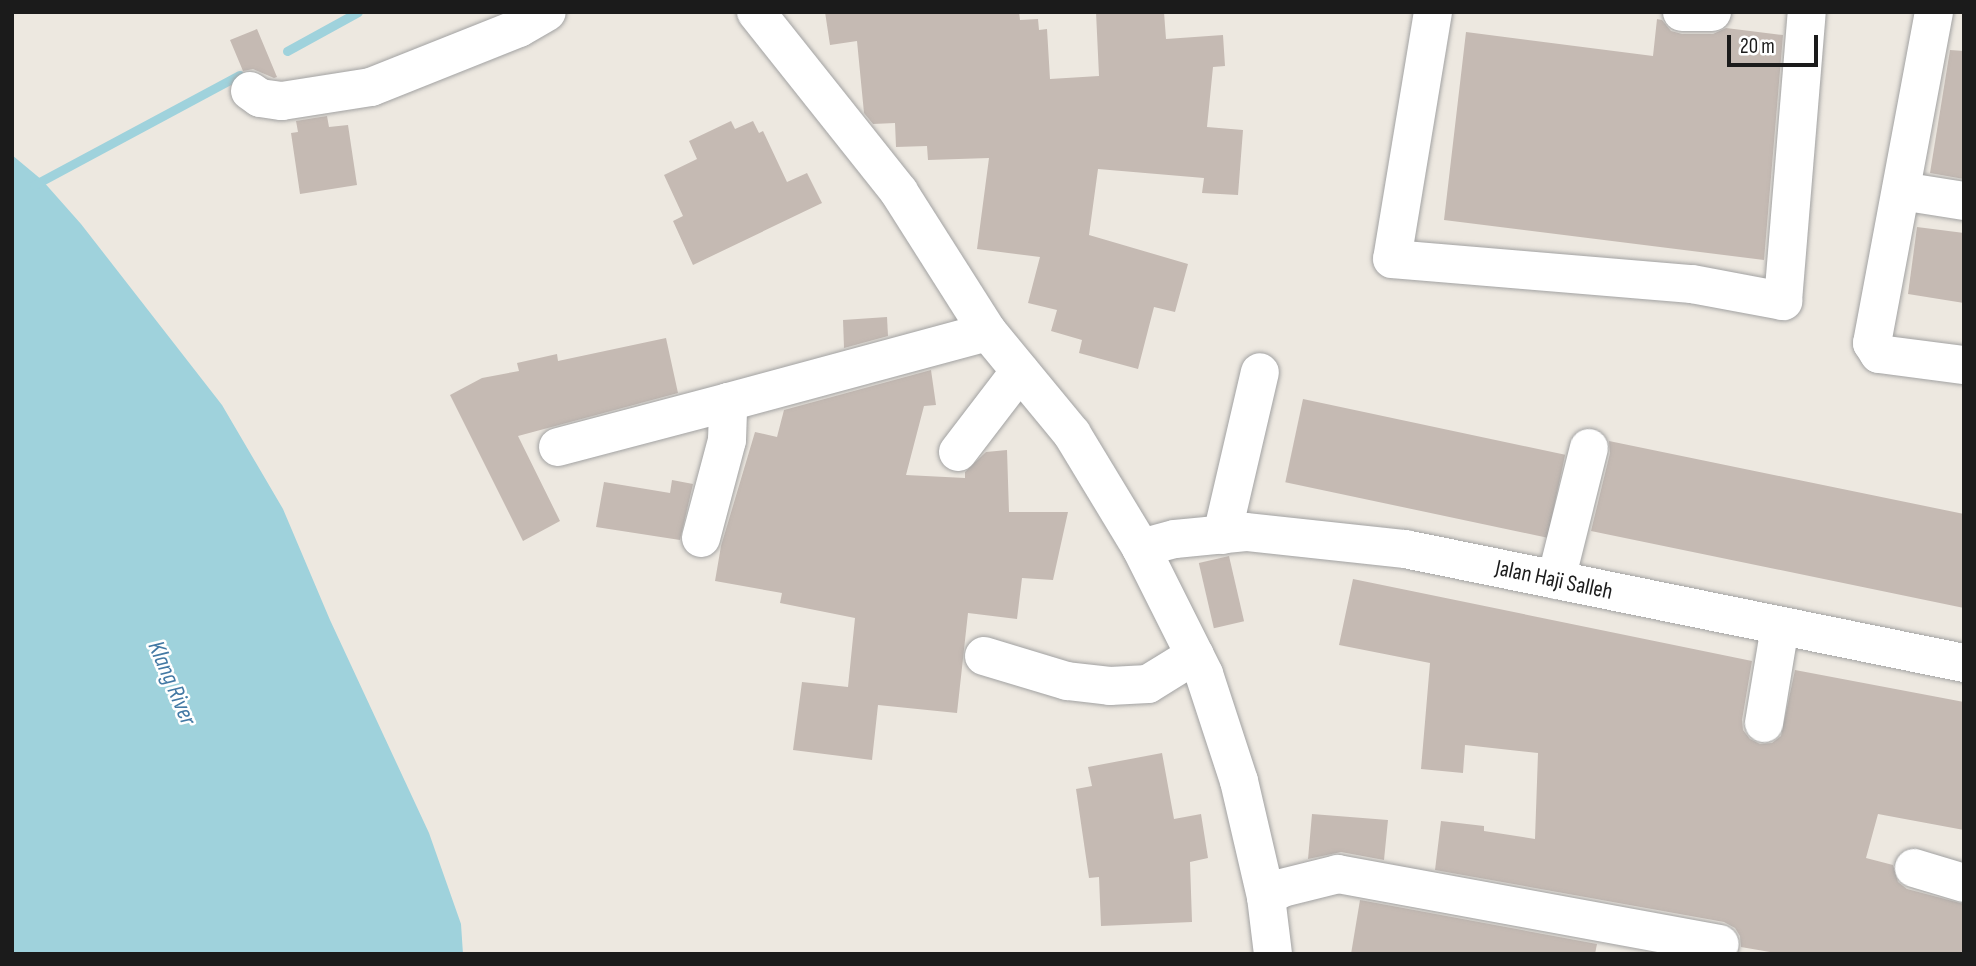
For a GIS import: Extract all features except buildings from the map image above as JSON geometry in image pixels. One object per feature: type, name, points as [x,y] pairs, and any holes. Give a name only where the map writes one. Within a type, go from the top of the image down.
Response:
[{"type":"street","points":[[250,92],[260,98],[282,101],[371,87],[519,28],[547,12]]},
{"type":"street","points":[[756,12],[899,192],[988,332],[1072,433],[1141,548],[1195,655],[1240,781],[1266,897],[1273,954]]},
{"type":"street","points":[[1433,12],[1392,259],[1692,284],[1783,301],[1807,12]]},
{"type":"street","points":[[1682,12],[1712,12]]},
{"type":"street","points":[[1934,12],[1872,343],[1879,354],[1964,365]]},
{"type":"street","points":[[1901,191],[1964,201]]},
{"type":"street","points":[[558,447],[988,332]]},
{"type":"street","points":[[958,452],[1020,371]]},
{"type":"street","points":[[1222,535],[1260,372]]},
{"type":"street","points":[[701,538],[727,440],[727,402]]},
{"type":"street","points":[[1556,580],[1589,449]]},
{"type":"street","name":"Jalan Haji Salleh","points":[[1141,548],[1175,539],[1246,532],[1405,549],[1964,663]]},
{"type":"street","points":[[1764,723],[1780,626]]},
{"type":"street","points":[[984,656],[1067,681],[1110,686],[1148,684],[1195,655]]},
{"type":"street","points":[[1914,867],[1964,883]]},
{"type":"street","points":[[1266,897],[1282,888],[1338,874],[1720,944]]},
{"type":"water","name":"Klang River","points":[[12,155],[42,180],[81,224],[222,405],[283,509],[330,620],[429,833],[461,924],[463,954],[12,954]]},
{"type":"waterway","points":[[287,51],[358,12]]},
{"type":"waterway","points":[[34,185],[239,75]]}]
